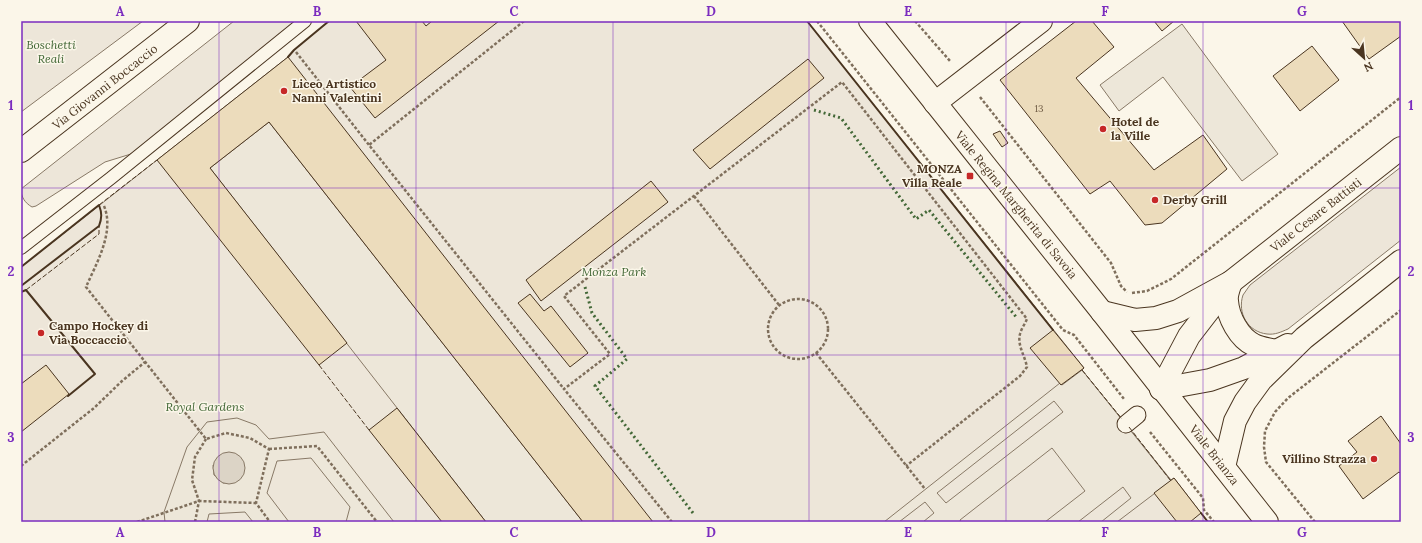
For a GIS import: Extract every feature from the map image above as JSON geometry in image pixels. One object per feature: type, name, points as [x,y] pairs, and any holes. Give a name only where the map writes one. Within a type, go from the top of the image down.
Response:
[{"type":"main road","name":"Via Giovanni Boccaccio","points":[[21,151],[188,21]]},
{"type":"main road","name":"Viale Regina Margherita di Savoia","points":[[870,21],[1102,312],[1161,389]]},
{"type":"main road","points":[[935,103],[1041,21]]},
{"type":"main road","name":"Viale Cesare Battisti","points":[[1102,312],[1134,320],[1156,318],[1178,311],[1231,282],[1401,148]]},
{"type":"main road","points":[[1224,467],[1235,420],[1245,402],[1261,380],[1304,338],[1401,261]]},
{"type":"main road","points":[[1231,282],[1227,300],[1235,325],[1243,336],[1254,345],[1275,351]]},
{"type":"main road","name":"Viale Cesare Battisti","points":[[1161,389],[1189,336],[1231,282]]},
{"type":"main road","points":[[1161,389],[1210,380],[1244,368],[1275,351],[1304,338]]},
{"type":"main road","name":"Viale Brianza","points":[[1161,389],[1267,522]]},
{"type":"lane","points":[[21,248],[305,21]]},
{"type":"path","points":[[369,144],[524,21]]},
{"type":"path","points":[[817,21],[1063,330],[1074,336],[1131,419],[1203,498],[1204,510],[1214,522]]},
{"type":"path","points":[[915,21],[966,79],[1111,263],[1121,286],[1128,293],[1147,291],[1171,280],[1401,97]]},
{"type":"path","points":[[284,37],[564,390],[672,522]]},
{"type":"path","points":[[564,390],[610,354],[564,296],[842,82],[1027,319],[1020,335],[1020,346],[1025,357],[1027,367],[1020,376],[906,466]]},
{"type":"path","points":[[94,191],[104,206],[108,223],[106,237],[100,255],[86,287],[206,439]]},
{"type":"path","points":[[694,196],[779,306]]},
{"type":"path","points":[[801,299],[815,304],[822,310],[827,319],[827,338],[823,346],[816,353],[807,358],[796,359],[786,357],[777,351],[771,343],[768,334],[768,323],[772,313],[779,306],[787,301],[801,299]]},
{"type":"path","points":[[1315,522],[1266,462],[1264,447],[1265,431],[1275,412],[1288,398],[1401,310]]},
{"type":"path","points":[[816,353],[925,489]]},
{"type":"path","points":[[21,466],[94,408],[122,381],[145,362]]},
{"type":"path","points":[[195,522],[199,501],[192,480],[195,457],[206,439],[226,433],[250,438],[269,449],[317,446],[377,522]]},
{"type":"path","points":[[269,449],[256,503],[270,522]]},
{"type":"path","points":[[137,522],[199,501],[256,503]]},
{"type":"green space","name":"Boschetti Reali","points":[[21,21],[143,21],[21,112]]},
{"type":"green space","points":[[234,21],[299,21],[131,154],[105,162],[36,206],[32,207],[25,202],[21,189]]},
{"type":"green space","name":"Monza Park","points":[[329,21],[807,21],[1084,368],[1082,370],[1171,480],[1174,478],[1208,522],[21,522],[21,267],[288,57],[294,50]]},
{"type":"green space","points":[[1401,167],[1401,240],[1288,329],[1275,334],[1267,334],[1254,330],[1249,326],[1243,315],[1242,302],[1243,295],[1250,285]]},
{"type":"shaded area","points":[[1182,24],[1278,154],[1242,181],[1163,77],[1119,111],[1100,85]]},
{"type":"shaded area","points":[[269,122],[583,522],[486,522],[210,168]]},
{"type":"shaded area","points":[[1082,370],[1171,481],[1117,522],[1101,522],[1131,498],[1123,487],[1078,522],[1045,522],[1085,491],[1052,448],[960,520],[961,522],[923,522],[934,513],[925,502],[899,522],[884,522],[1060,383],[1062,385]],"holes":[[[1054,401],[1063,412],[946,503],[937,493]]]},
{"type":"shaded area","points":[[237,418],[256,425],[269,439],[324,432],[394,522],[346,522],[350,507],[311,458],[277,461],[267,493],[289,522],[253,522],[245,512],[209,514],[207,522],[165,522],[164,512],[187,447],[207,422]],"holes":[[[213,465],[232,483],[223,483],[214,475]]]},
{"type":"shaded area","points":[[226,452],[232,452],[242,459],[245,468],[244,474],[238,481],[232,484],[226,484],[216,477],[213,471],[213,465],[220,455]]},
{"type":"building","points":[[356,21],[422,21],[426,26],[432,21],[499,21],[375,118],[350,87],[386,60]]},
{"type":"building","points":[[1076,21],[1092,21],[1114,47],[1076,78],[1154,170],[1203,135],[1227,169],[1162,223],[1145,225],[1110,181],[1090,194],[1000,80]]},
{"type":"building","points":[[1154,21],[1174,21],[1162,31]]},
{"type":"building","points":[[1342,21],[1401,21],[1401,36],[1369,59]]},
{"type":"building","points":[[1312,46],[1339,80],[1300,111],[1273,76]]},
{"type":"building","points":[[288,57],[653,522],[583,522],[269,122],[210,168],[347,343],[319,365],[157,160]]},
{"type":"building","points":[[808,59],[824,78],[710,169],[693,150]]},
{"type":"building","points":[[1000,131],[1008,143],[1002,147],[993,134]]},
{"type":"building","points":[[651,181],[668,202],[541,301],[526,280]]},
{"type":"building","points":[[530,294],[544,311],[551,306],[588,353],[570,367],[518,303]]},
{"type":"building","points":[[1053,330],[1084,368],[1061,385],[1030,348]]},
{"type":"building","points":[[46,365],[69,394],[21,432],[21,384]]},
{"type":"building","points":[[397,408],[486,522],[442,522],[369,430]]},
{"type":"building","name":"Villino Strazza","points":[[1381,416],[1401,444],[1401,474],[1399,472],[1363,499],[1339,466],[1357,452],[1348,441]]},
{"type":"building","points":[[1174,478],[1201,513],[1190,522],[1177,522],[1154,493]]},
{"type":"hedge","points":[[814,110],[841,118],[916,219],[929,210],[1017,318]]},
{"type":"hedge","points":[[585,287],[592,313],[627,359],[595,386],[693,513]]},
{"type":"fence","points":[[99,205],[157,160]]},
{"type":"fence","points":[[26,290],[99,234],[99,226]]},
{"type":"fence","points":[[319,365],[369,430]]},
{"type":"fence","points":[[1082,370],[1122,419]]},
{"type":"fence","points":[[1129,427],[1171,481]]},
{"type":"wall","points":[[288,57],[294,50],[329,21]]},
{"type":"wall","points":[[807,21],[1053,330]]},
{"type":"wall","points":[[21,267],[99,205],[101,211],[99,226],[21,286]]},
{"type":"wall","points":[[21,292],[26,290],[95,374],[68,396]]},
{"type":"wall","points":[[1201,513],[1208,522]]},
{"type":"place","name":"Liceo Artistico Nanni Valentini","points":[[284,91]]},
{"type":"place","name":"Hotel de la Ville","points":[[1103,129]]},
{"type":"place","name":"MONZA Villa Reale","points":[[970,176]]},
{"type":"place","name":"Derby Grill","points":[[1155,200]]},
{"type":"place","name":"Campo Hockey di Via Boccaccio","points":[[41,333]]},
{"type":"place","name":"Villino Strazza","points":[[1374,459]]},
{"type":"park label","name":"Royal Gardens","points":[[205,407]]}]
